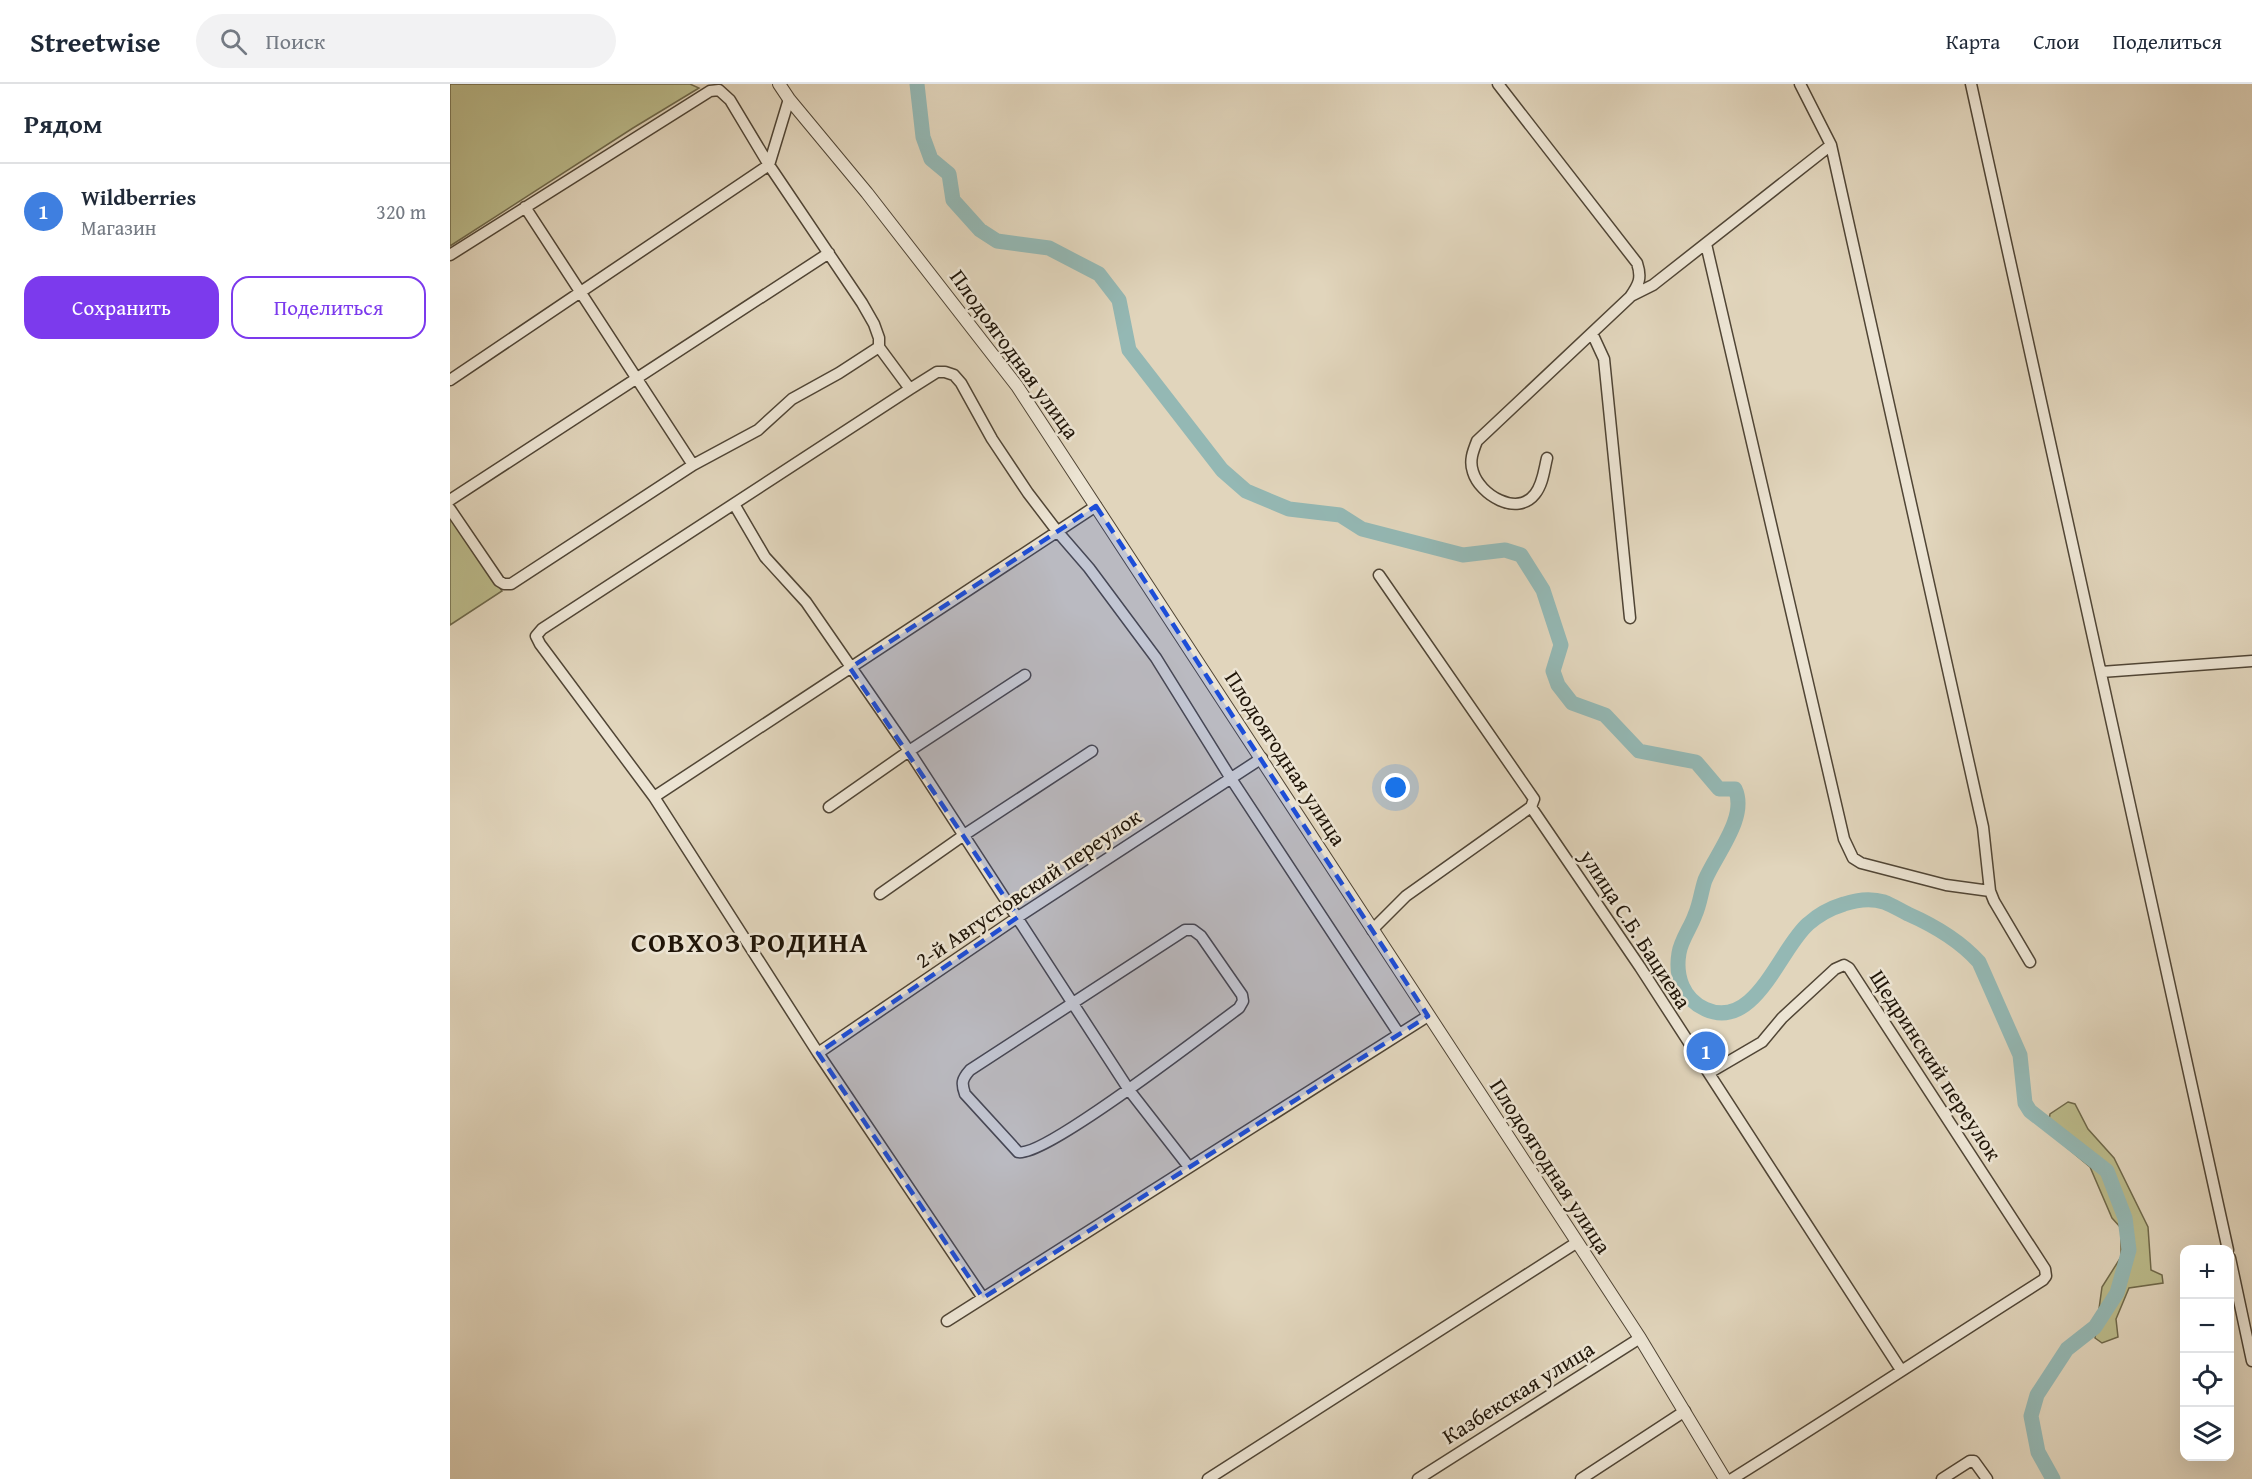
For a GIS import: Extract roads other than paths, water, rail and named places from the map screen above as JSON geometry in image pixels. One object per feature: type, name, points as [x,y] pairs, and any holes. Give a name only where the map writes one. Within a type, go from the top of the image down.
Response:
[{"type":"street","name":"Плодоягодная улица","points":[[779,84],[1017,386],[1640,1338],[1725,1479]]},
{"type":"street","points":[[1498,84],[1637,263],[1641,273],[1640,282],[1630,297],[1477,441],[1471,461],[1472,472],[1478,484],[1489,494],[1501,500],[1519,503],[1527,501],[1535,493],[1541,483],[1546,458]]},
{"type":"street","points":[[1800,84],[1832,145],[1983,826],[1990,891],[2030,962]]},
{"type":"street","points":[[1971,84],[2227,1245]]},
{"type":"street","points":[[450,255],[710,91],[719,90],[730,100],[769,165],[874,324],[879,338],[879,347],[910,389]]},
{"type":"street","points":[[450,380],[769,165],[789,99]]},
{"type":"street","points":[[1630,297],[1653,285],[1832,145]]},
{"type":"street","points":[[525,207],[693,465]]},
{"type":"street","points":[[1706,244],[1846,844],[1853,858],[1861,863],[1946,885],[1990,891]]},
{"type":"street","points":[[450,500],[829,254]]},
{"type":"street","points":[[1592,333],[1604,359],[1630,618]]},
{"type":"street","points":[[450,509],[499,581],[511,584],[693,465],[758,430],[792,399],[879,347]]},
{"type":"street","points":[[983,1298],[818,1053],[654,796],[536,636],[542,629],[910,389],[938,372],[954,375],[961,383],[992,439],[1057,531],[1089,568],[1156,658],[1230,777],[1399,1034]]},
{"type":"street","points":[[734,504],[765,557],[796,590],[909,751],[1129,1090],[1189,1167]]},
{"type":"street","points":[[654,796],[1096,506]]},
{"type":"street","name":"улица С.Б. Бациева","points":[[1379,575],[1534,800],[1531,807],[1709,1072],[1900,1370]]},
{"type":"street","points":[[2101,672],[2252,661]]},
{"type":"street","points":[[829,807],[1025,675]]},
{"type":"street","points":[[880,894],[964,835],[1092,751]]},
{"type":"street","name":"2-й Августовский переулок","points":[[818,1053],[1018,917],[1262,758]]},
{"type":"street","points":[[1372,930],[1406,896],[1531,807]]},
{"type":"street","points":[[1185,930],[1193,930],[1201,936],[1242,995],[1243,1001],[1239,1008],[1129,1090],[1066,1131],[1026,1153],[1021,1153],[965,1094],[962,1084],[963,1078],[970,1070],[1185,930]]},
{"type":"street","name":"Щедринский переулок","points":[[1709,1072],[1762,1042],[1782,1018],[1834,969],[1844,966],[1849,968],[2045,1269],[2046,1276],[2043,1280],[1900,1370]]},
{"type":"street","points":[[947,1321],[1428,1016]]},
{"type":"street","points":[[1208,1479],[1576,1242]]},
{"type":"street","points":[[2234,1280],[2252,1361]]},
{"type":"street","name":"Казбекская улица","points":[[1418,1479],[1640,1338]]},
{"type":"street","points":[[1732,1479],[1829,1419],[1900,1370]]},
{"type":"street","points":[[1581,1479],[1685,1411]]},
{"type":"street","points":[[1942,1479],[1970,1461],[1974,1461],[1987,1479]]},
{"type":"waterway","points":[[917,84],[923,137],[931,159],[949,174],[953,200],[980,230],[997,241],[1049,248],[1099,274],[1119,300],[1129,350],[1222,470],[1246,491],[1289,509],[1340,515],[1362,529],[1463,555],[1505,550],[1521,555],[1543,590],[1561,645],[1553,671],[1558,685],[1572,703],[1605,715],[1639,751],[1696,762],[1719,789],[1735,789],[1738,800],[1734,823],[1705,880],[1697,911],[1679,953],[1678,970],[1682,986],[1697,1005],[1723,1013],[1738,1009],[1752,999],[1765,984],[1808,924],[1830,910],[1859,901],[1884,902],[1917,918],[1955,941],[1979,962],[2020,1055],[2025,1103],[2030,1111],[2107,1171],[2125,1218],[2129,1250],[2117,1293],[2095,1327],[2067,1349],[2037,1395],[2031,1416],[2038,1452],[2053,1479]]},
{"type":"place","name":"Wildberries","points":[[1706,1051]]},
{"type":"district","name":"СОВХОЗ РОДИНА","points":[[750,941]]}]
